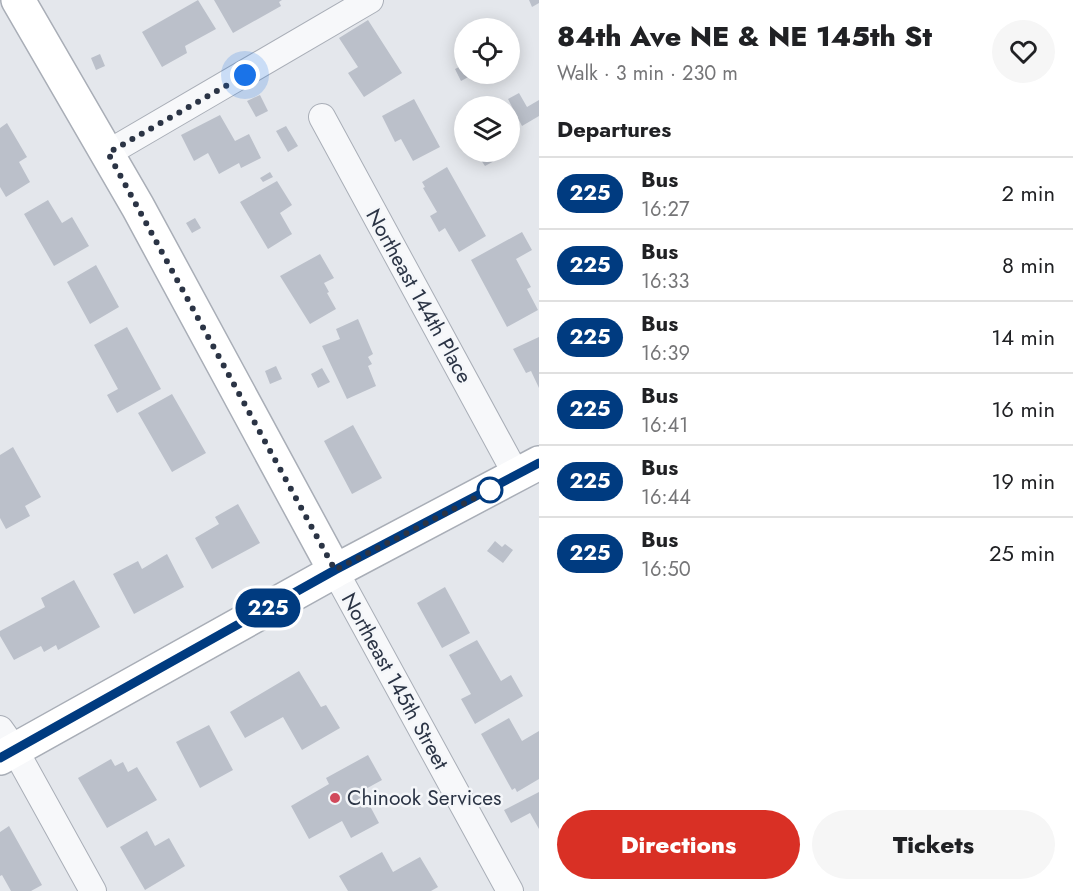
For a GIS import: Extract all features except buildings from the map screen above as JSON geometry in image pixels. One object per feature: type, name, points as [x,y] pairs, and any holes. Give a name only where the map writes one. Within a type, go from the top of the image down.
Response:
[{"type":"street","name":"Northeast 145th Street","points":[[18,0],[108,153],[510,891]]},
{"type":"street","points":[[108,153],[370,0]]},
{"type":"street","name":"Northeast 144th Place","points":[[322,117],[528,469]]},
{"type":"street","points":[[93,891],[5,746],[528,469]]},
{"type":"bus line","name":"225","points":[[0,758],[335,570],[539,463]]},
{"type":"place","name":"Chinook Services","points":[[335,798]]},
{"type":"route","points":[[245,75],[108,153],[335,570],[498,486],[490,490]]}]
